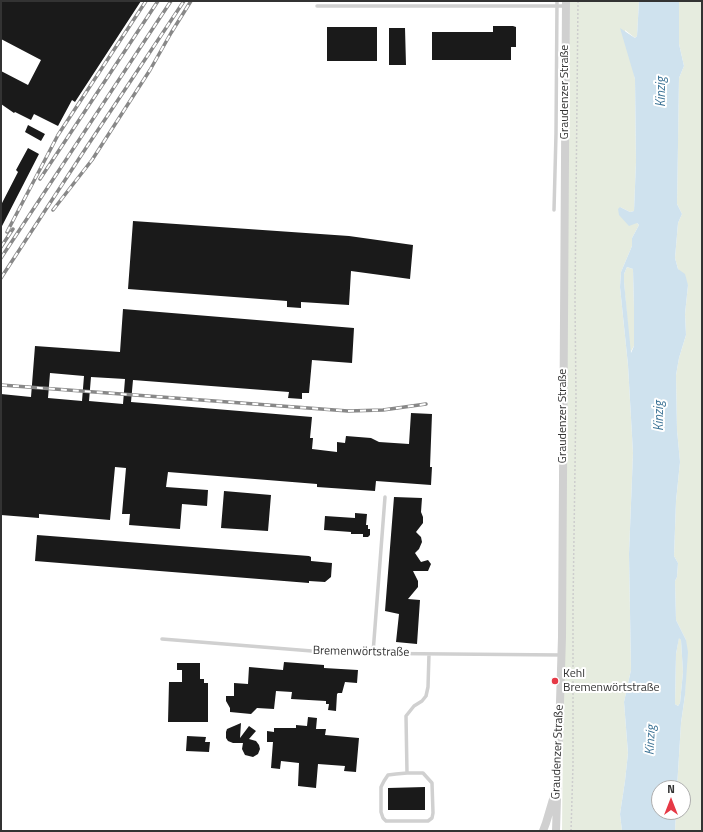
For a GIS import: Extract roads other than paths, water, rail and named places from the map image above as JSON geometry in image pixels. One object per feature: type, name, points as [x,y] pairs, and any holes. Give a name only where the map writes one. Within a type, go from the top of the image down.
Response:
[{"type":"street","name":"Graudenzer Straße","points":[[556,831],[561,655],[566,4]]},
{"type":"street","points":[[543,831],[557,786]]},
{"type":"lane","points":[[554,210],[557,1]]},
{"type":"lane","points":[[317,6],[557,6],[566,4]]},
{"type":"lane","points":[[373,653],[385,497]]},
{"type":"lane","name":"Bremenwörtstraße","points":[[162,639],[311,651],[561,655]]},
{"type":"lane","points":[[407,773],[406,716],[414,706],[422,701],[426,696],[428,687],[429,654]]},
{"type":"lane","points":[[407,773],[423,773],[432,783],[433,813],[432,818],[428,821],[386,821],[383,818],[381,812],[381,787],[384,781],[388,775],[407,773]]},
{"type":"water","name":"Kinzig","points":[[639,1],[679,1],[679,44],[684,66],[679,78],[677,204],[682,214],[678,223],[675,258],[678,269],[685,274],[688,285],[685,314],[686,335],[679,358],[676,375],[677,430],[680,462],[676,501],[674,556],[678,563],[677,577],[675,581],[676,620],[686,640],[688,652],[677,780],[651,780],[651,820],[676,820],[675,831],[622,831],[620,814],[628,753],[624,702],[631,670],[629,554],[633,453],[628,365],[620,287],[621,272],[632,246],[632,238],[639,225],[637,223],[629,226],[619,215],[618,209],[620,207],[630,212],[634,211],[636,162],[635,79],[620,28],[635,38],[637,36]],"holes":[[[627,267],[633,269],[634,346],[631,353],[624,274]],[[679,638],[681,640],[683,672],[680,703],[678,706],[675,704],[676,654]]]},
{"type":"railway","points":[[7,232],[58,135],[146,1]]},
{"type":"railway","points":[[40,179],[158,1]]},
{"type":"railway","points":[[1,258],[171,1]]},
{"type":"railway","points":[[1,278],[184,1]]},
{"type":"railway","points":[[53,210],[92,160],[150,70],[191,1]]},
{"type":"railway","points":[[1,247],[13,229]]},
{"type":"railway","points":[[1,385],[348,411],[383,410],[426,404]]},
{"type":"place","name":"Kehl Bremenwörtstraße","points":[[555,681]]}]
